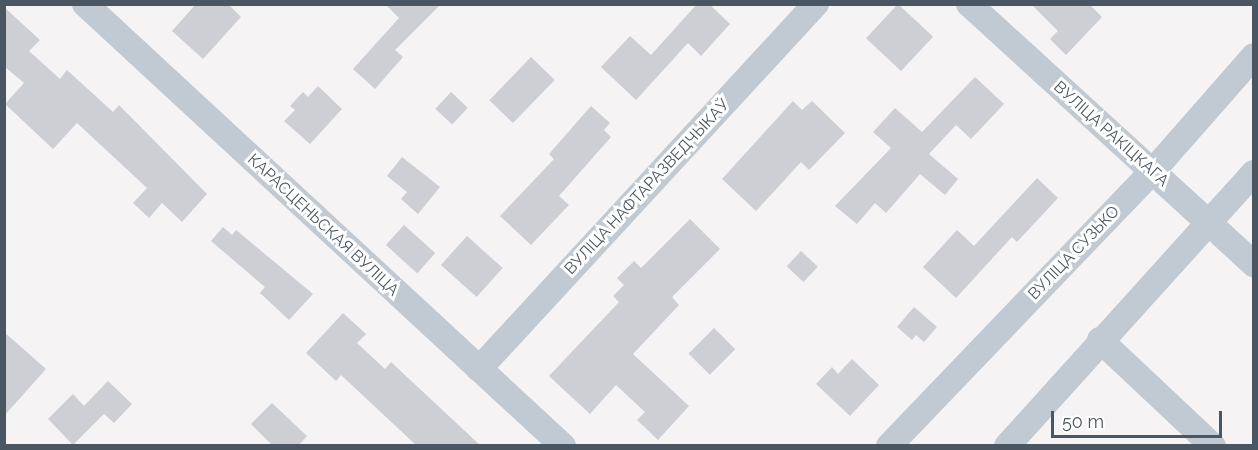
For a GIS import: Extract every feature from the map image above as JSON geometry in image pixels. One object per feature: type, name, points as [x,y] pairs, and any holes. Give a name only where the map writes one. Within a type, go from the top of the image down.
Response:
[{"type":"street","name":"КАРАСЦЕНЬСКАЯ ВУЛІЦА","points":[[85,4],[563,446]]},
{"type":"street","name":"ВУЛІЦА НАФТАРАЗВЕДЧЫКАЎ","points":[[479,369],[816,4]]},
{"type":"street","name":"ВУЛІЦА РАКІЦКАГА","points":[[969,4],[1254,264]]},
{"type":"street","name":"ВУЛІЦА СУЗЬКО","points":[[889,446],[1152,172],[1254,56]]},
{"type":"street","points":[[1007,446],[1100,340],[1254,173]]},
{"type":"street","points":[[1100,340],[1213,446]]},
{"type":"building","points":[[196,4],[228,4],[241,17],[203,59],[172,31]]},
{"type":"building","points":[[385,4],[441,4],[395,50],[403,57],[375,89],[353,69],[399,18]]},
{"type":"building","points":[[697,4],[709,4],[730,24],[701,56],[688,43],[636,100],[601,67],[630,36],[651,55]]},
{"type":"building","points":[[898,4],[933,37],[901,71],[866,38]]},
{"type":"building","points":[[1031,4],[1089,4],[1102,17],[1066,55],[1050,39],[1058,31]]},
{"type":"building","points":[[4,7],[40,40],[29,51],[60,79],[67,70],[113,112],[119,105],[207,194],[182,222],[162,203],[149,218],[133,203],[147,188],[77,123],[53,149],[5,104],[24,83],[4,66]]},
{"type":"building","points":[[531,57],[555,80],[513,123],[489,100]]},
{"type":"building","points":[[975,77],[1004,104],[971,139],[956,125],[929,154],[958,179],[945,195],[920,174],[886,213],[875,203],[857,224],[835,206],[891,148],[873,132],[895,108],[922,132]]},
{"type":"building","points":[[318,86],[342,109],[310,144],[284,121],[295,110],[290,106],[303,92],[308,97]]},
{"type":"building","points":[[451,92],[468,108],[452,125],[435,109]]},
{"type":"building","points":[[793,101],[802,110],[812,101],[845,133],[809,170],[801,162],[756,211],[722,179]]},
{"type":"building","points":[[591,106],[610,123],[604,130],[611,137],[559,196],[569,205],[531,245],[500,216],[554,159],[549,154]]},
{"type":"building","points":[[402,157],[440,187],[418,214],[401,199],[407,192],[387,176]]},
{"type":"building","points":[[1037,178],[1058,198],[1017,242],[1012,237],[956,298],[923,267],[957,230],[974,246]]},
{"type":"building","points":[[690,219],[720,249],[672,297],[679,305],[633,354],[689,406],[658,440],[637,420],[645,412],[616,385],[590,414],[549,376],[619,302],[613,296],[624,285],[617,278],[634,261],[641,268]]},
{"type":"building","points":[[404,225],[435,253],[417,273],[386,245]]},
{"type":"building","points":[[223,227],[232,235],[236,230],[313,294],[289,320],[260,293],[265,287],[211,241]]},
{"type":"building","points":[[467,236],[503,268],[477,297],[441,265]]},
{"type":"building","points":[[801,251],[818,267],[803,282],[787,266]]},
{"type":"building","points":[[914,307],[937,327],[924,342],[916,335],[912,340],[897,327]]},
{"type":"building","points":[[343,313],[366,334],[357,343],[385,369],[391,362],[481,446],[417,446],[341,375],[336,381],[306,353]]},
{"type":"building","points":[[714,328],[735,349],[710,375],[689,353]]},
{"type":"building","points":[[4,332],[46,369],[4,416]]},
{"type":"building","points":[[852,359],[879,385],[850,416],[816,384],[832,367],[838,374]]},
{"type":"building","points":[[108,381],[132,404],[114,423],[104,414],[73,445],[48,419],[73,394],[84,406]]},
{"type":"building","points":[[272,403],[307,436],[298,446],[273,446],[251,424]]}]
